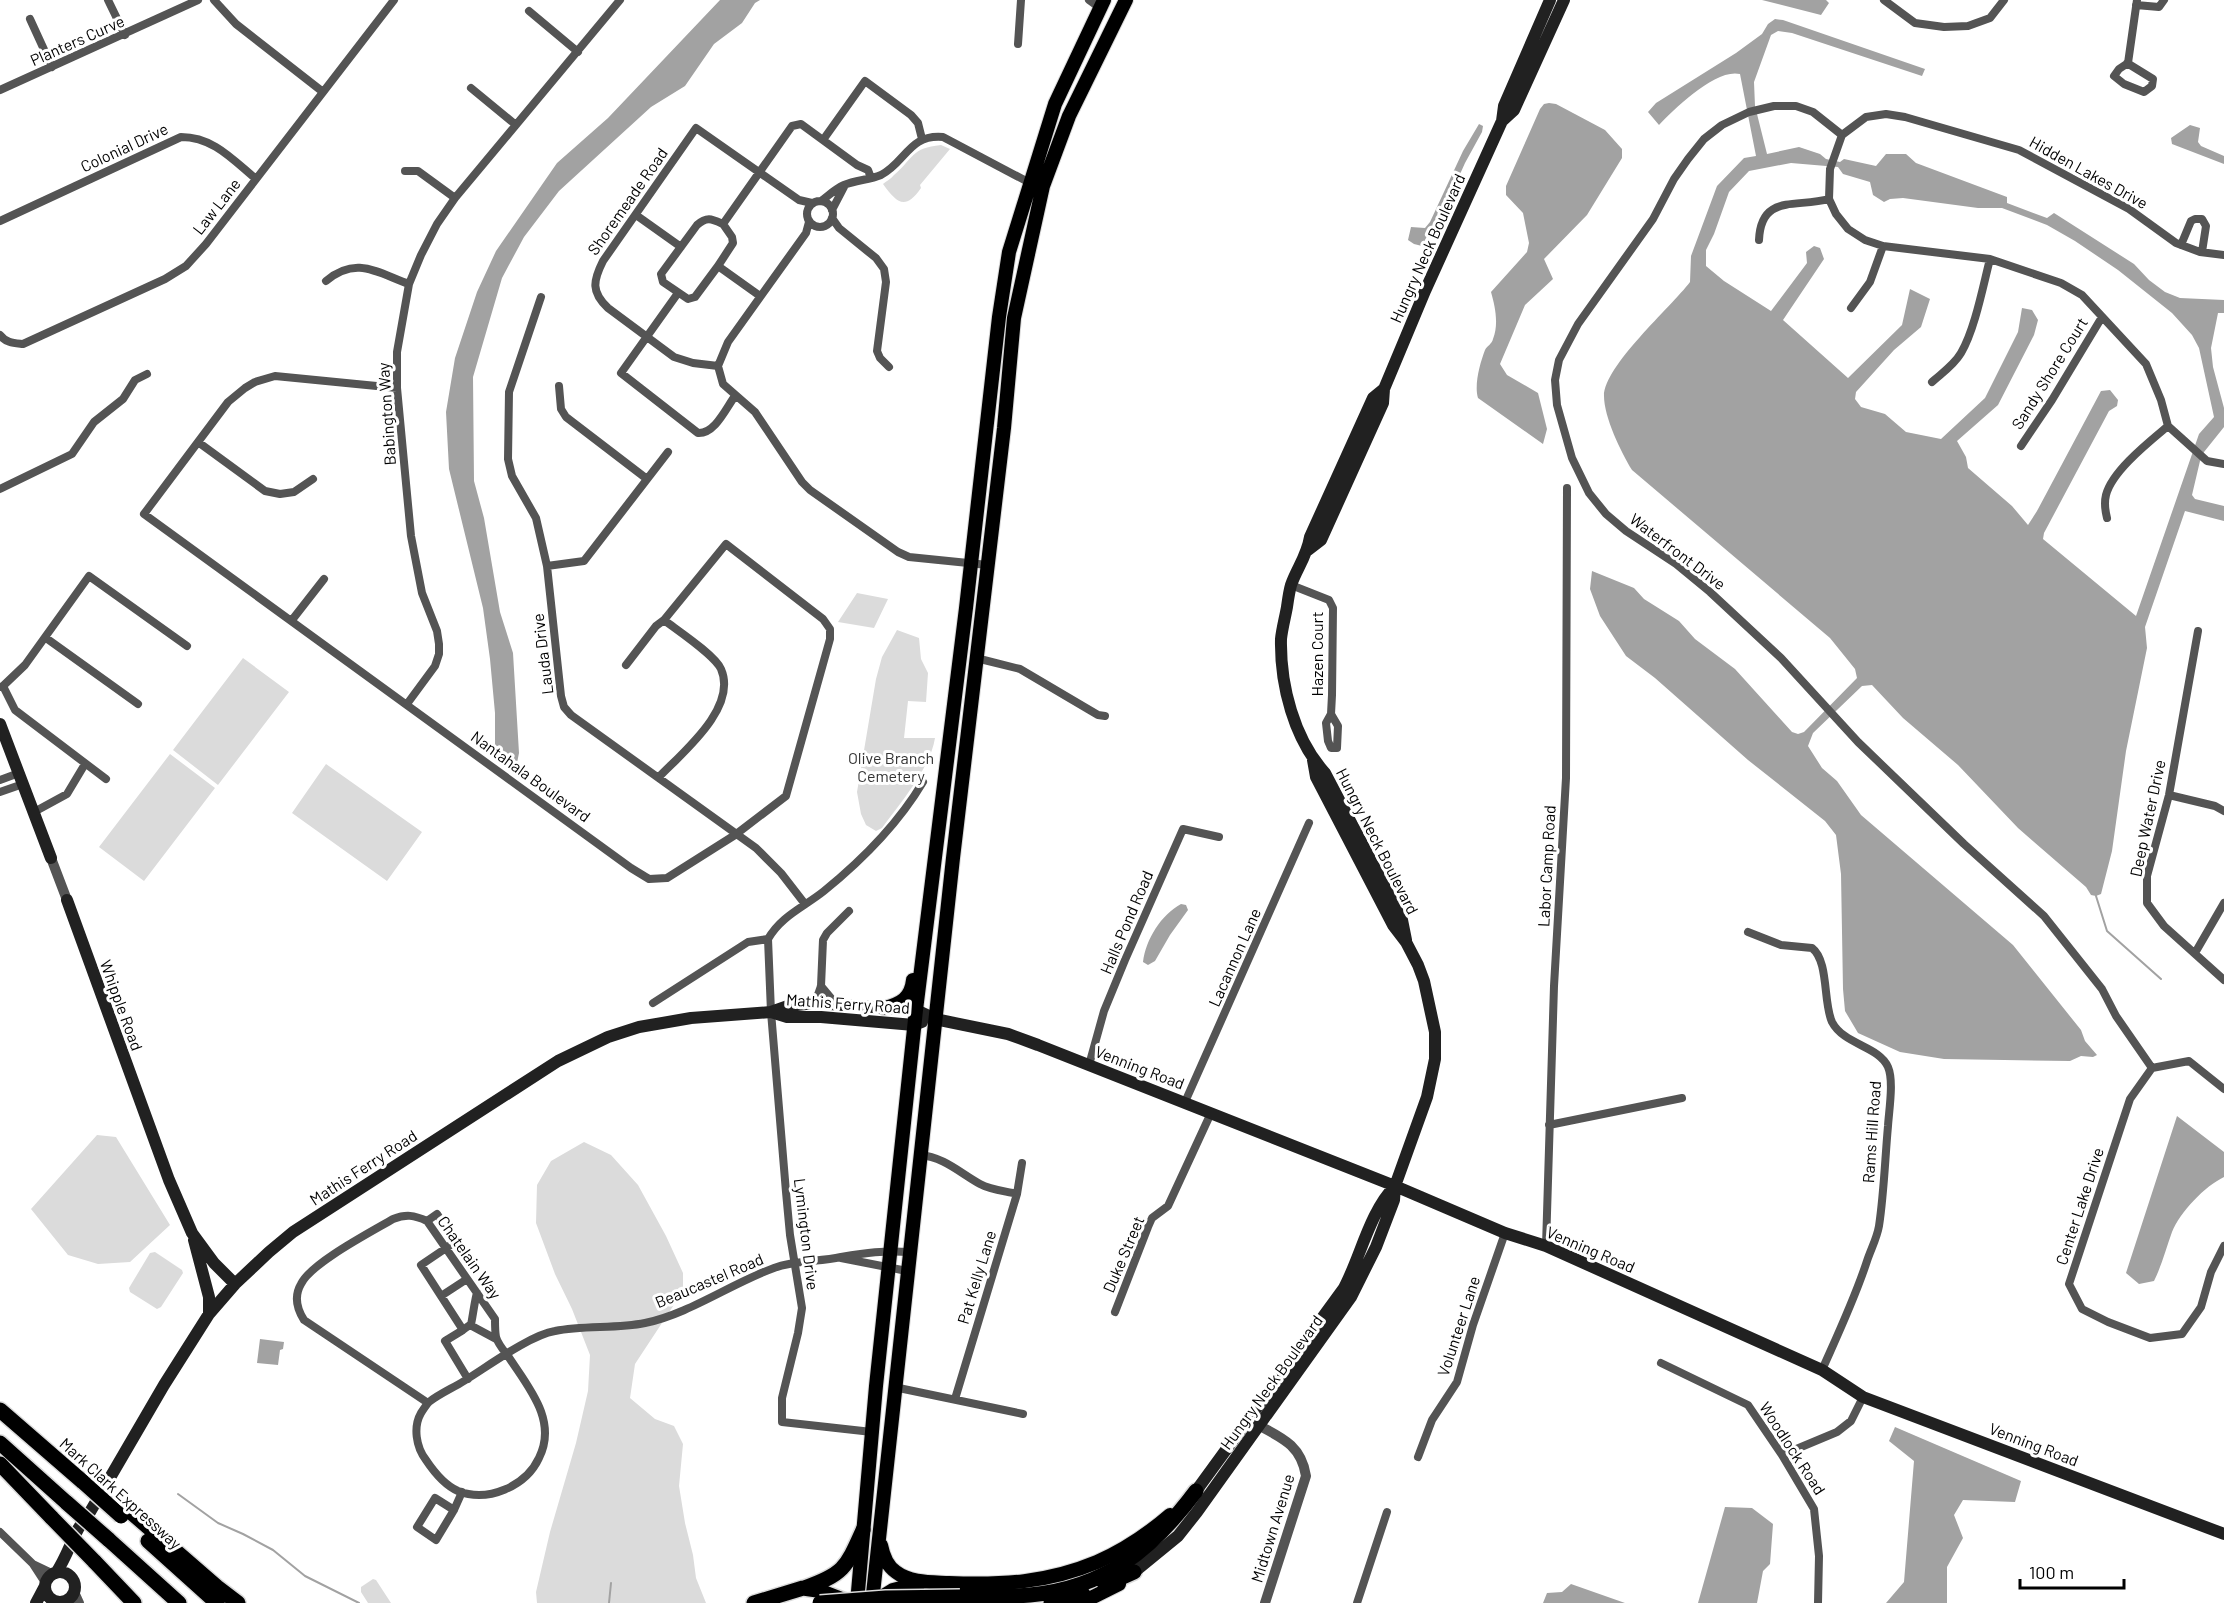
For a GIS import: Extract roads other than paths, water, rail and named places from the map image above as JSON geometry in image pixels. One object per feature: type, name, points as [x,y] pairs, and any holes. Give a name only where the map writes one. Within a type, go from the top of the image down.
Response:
[{"type":"highway","points":[[872,1603],[935,1019],[1004,429],[1014,318],[1043,186],[1070,116],[1126,0]]},
{"type":"highway","points":[[857,1603],[872,1432],[914,1025],[1000,311],[1010,252],[1055,104],[1098,3]]},
{"type":"highway","points":[[884,1008],[895,1005],[910,995],[916,961],[922,954]]},
{"type":"highway","name":"Mark Clark Expressway","points":[[3,1412],[86,1478],[123,1511],[217,1603]]},
{"type":"highway","points":[[0,1443],[178,1603]]},
{"type":"highway","points":[[0,1464],[134,1603]]},
{"type":"highway","points":[[872,1603],[893,1590],[925,1582],[1009,1584],[1034,1581],[1071,1572],[1127,1548],[1159,1524],[1196,1491]]},
{"type":"highway","points":[[820,1603],[886,1598],[1031,1595],[1070,1588],[1092,1581],[1118,1568],[1142,1551],[1178,1515],[1196,1491]]},
{"type":"highway","points":[[123,1511],[238,1603]]},
{"type":"highway","points":[[754,1603],[824,1581],[842,1571],[863,1530]]},
{"type":"highway","points":[[879,1537],[886,1561],[895,1572],[925,1582]]},
{"type":"highway","points":[[1051,1603],[1085,1594],[1134,1572]]},
{"type":"highway","points":[[1081,1603],[1102,1594],[1134,1572]]},
{"type":"highway","points":[[803,1588],[818,1590],[851,1603]]},
{"type":"main road","name":"Hungry Neck Boulevard","points":[[1134,1572],[1178,1536],[1260,1426],[1359,1284],[1390,1210],[1395,1186],[1427,1097],[1435,1059],[1436,1032],[1424,981],[1406,942],[1402,920],[1325,773],[1313,760],[1297,726],[1282,666],[1281,637],[1291,585],[1308,550],[1310,537],[1373,398],[1384,389],[1425,291],[1502,120],[1504,106],[1550,0]]},
{"type":"main road","name":"Hungry Neck Boulevard","points":[[1502,120],[1514,110],[1564,0]]},
{"type":"main road","name":"Whipple Road","points":[[0,724],[51,858]]},
{"type":"main road","name":"Whipple Road","points":[[67,900],[169,1180],[192,1233],[214,1263],[235,1284]]},
{"type":"main road","name":"Mathis Ferry Road","points":[[75,1592],[75,1551],[90,1512],[164,1385],[209,1314],[235,1284],[269,1252],[310,1220],[558,1060],[608,1037],[657,1023],[691,1017],[771,1012],[788,1006],[815,1002],[916,1010],[935,1019]]},
{"type":"main road","name":"Mathis Ferry Road","points":[[771,1012],[787,1017],[821,1017],[914,1025],[935,1019]]},
{"type":"main road","name":"Venning Road","points":[[935,1019],[1008,1034],[1395,1186],[1505,1233],[1546,1246],[1821,1370],[1863,1397],[2224,1534]]},
{"type":"main road","name":"Hungry Neck Boulevard","points":[[1196,1491],[1344,1288],[1385,1197],[1395,1186]]},
{"type":"main road","points":[[192,1233],[209,1297],[209,1314]]},
{"type":"main road","name":"Mathis Ferry Road","points":[[36,1603],[64,1561],[79,1524],[90,1512]]},
{"type":"main road","points":[[63,1573],[75,1592],[71,1597],[59,1602],[48,1596],[50,1579],[63,1573]]},
{"type":"street","points":[[108,0],[125,34]]},
{"type":"street","name":"Planters Curve","points":[[0,90],[198,0]]},
{"type":"street","points":[[214,0],[236,24],[323,92]]},
{"type":"street","name":"Law Lane","points":[[0,335],[12,343],[23,344],[165,279],[186,266],[206,244],[394,0]]},
{"type":"street","name":"Babington Way","points":[[407,704],[435,666],[439,654],[437,631],[422,593],[411,536],[398,388],[397,352],[409,284],[431,234],[455,198],[620,0]]},
{"type":"street","points":[[1018,44],[1021,0]]},
{"type":"street","points":[[1884,0],[1915,23],[1944,27],[1968,26],[1990,18],[2004,0]]},
{"type":"street","points":[[2127,63],[2137,2],[2159,7],[2164,0]]},
{"type":"street","points":[[529,11],[578,52]]},
{"type":"street","points":[[30,19],[52,67]]},
{"type":"street","points":[[823,140],[865,81],[912,115],[918,123],[922,139]]},
{"type":"street","points":[[471,88],[516,125]]},
{"type":"street","name":"Waterfront Drive","points":[[1842,135],[1813,112],[1796,106],[1774,106],[1749,112],[1722,125],[1704,139],[1674,179],[1653,219],[1578,324],[1559,360],[1555,380],[1557,405],[1572,458],[1589,493],[1606,514],[1626,531],[1676,564],[1710,592],[1781,658],[1858,742],[1964,844],[2044,916],[2102,989],[2116,1016],[2152,1068]]},
{"type":"street","name":"Hidden Lakes Drive","points":[[1842,135],[1866,117],[1886,114],[1933,124],[2019,150],[2128,209],[2176,243],[2202,252],[2224,255]]},
{"type":"street","points":[[723,224],[792,126],[801,124],[868,171],[871,178]]},
{"type":"street","name":"Shoremeade Road","points":[[718,366],[693,363],[674,357],[608,308],[600,300],[595,289],[595,277],[603,261],[696,128],[799,200],[807,212]]},
{"type":"street","points":[[1842,135],[1829,177],[1828,199],[1848,229],[1865,240],[1883,246],[1990,259],[2061,283],[2082,295],[2146,364],[2161,400],[2168,426],[2207,461],[2224,464]]},
{"type":"street","points":[[988,565],[909,557],[890,547],[802,482],[755,412],[723,384],[718,366],[728,342],[806,232],[809,222],[807,212],[817,202],[846,184],[882,174],[913,144],[934,136],[943,137],[1030,183]]},
{"type":"street","name":"Colonial Drive","points":[[0,221],[181,137],[195,137],[208,141],[256,178]]},
{"type":"street","points":[[405,171],[418,171],[455,198]]},
{"type":"street","points":[[806,232],[830,218],[838,196],[846,184]]},
{"type":"street","points":[[1759,240],[1760,224],[1769,212],[1784,205],[1814,203],[1828,199]]},
{"type":"street","name":"Shoremeade Road","points":[[799,200],[817,202]]},
{"type":"street","points":[[817,202],[828,204],[830,218],[876,258],[884,269],[886,282],[877,351],[889,367]]},
{"type":"street","points":[[636,214],[681,247]]},
{"type":"street","points":[[710,218],[723,224],[732,237],[733,243],[695,297],[688,299],[663,282],[661,274],[681,247],[697,225],[704,219],[710,218]]},
{"type":"street","points":[[2181,245],[2191,221],[2202,219],[2206,226],[2202,252]]},
{"type":"street","points":[[809,222],[817,227]]},
{"type":"street","points":[[1851,308],[1870,282],[1883,246]]},
{"type":"street","points":[[1932,382],[1950,367],[1961,352],[1977,310],[1990,259]]},
{"type":"street","points":[[718,266],[760,296]]},
{"type":"street","points":[[326,281],[338,271],[351,267],[363,268],[409,284]]},
{"type":"street","points":[[678,293],[621,373],[698,433],[704,433],[710,429],[735,396]]},
{"type":"street","name":"Lauda Drive","points":[[540,297],[509,392],[508,459],[512,476],[536,518],[547,566],[564,707],[735,835],[756,848],[781,873],[805,904]]},
{"type":"street","name":"Sandy Shore Court","points":[[2021,446],[2102,317]]},
{"type":"street","points":[[0,489],[72,454],[94,422],[123,399],[135,380],[147,374]]},
{"type":"street","name":"Nantahala Boulevard","points":[[398,388],[275,376],[265,379],[236,394],[144,514],[649,879],[658,880],[675,874],[735,835],[786,796],[830,639],[830,629],[823,620],[726,544],[626,665]]},
{"type":"street","points":[[559,386],[561,409],[566,417],[647,479]]},
{"type":"street","points":[[2107,518],[2104,502],[2106,492],[2133,455],[2168,426]]},
{"type":"street","points":[[198,442],[265,491],[280,495],[294,492],[313,479]]},
{"type":"street","points":[[547,566],[584,561],[668,452]]},
{"type":"street","name":"Labor Camp Road","points":[[1546,1246],[1549,1125],[1566,778],[1567,488]]},
{"type":"street","points":[[106,779],[15,710],[2,686],[17,675],[89,576],[187,646]]},
{"type":"street","points":[[292,621],[324,579]]},
{"type":"street","name":"Hazen Court","points":[[1291,585],[1329,600],[1333,608],[1334,660],[1331,714]]},
{"type":"street","points":[[659,777],[702,733],[713,718],[723,691],[721,669],[714,659],[664,620]]},
{"type":"street","name":"Deep Water Drive","points":[[2198,632],[2169,795],[2147,876],[2147,903],[2164,926],[2224,980]]},
{"type":"street","points":[[46,638],[138,704]]},
{"type":"street","points":[[976,658],[1020,669],[1098,715],[1105,716]]},
{"type":"street","points":[[34,812],[53,804],[67,794],[86,764]]},
{"type":"street","points":[[0,780],[21,779]]},
{"type":"street","points":[[0,792],[21,779]]},
{"type":"street","points":[[771,1012],[768,939],[782,920],[822,892],[865,853],[907,807],[923,782]]},
{"type":"street","points":[[2169,795],[2215,806],[2224,811]]},
{"type":"street","name":"Lacannon Lane","points":[[1185,1102],[1309,823]]},
{"type":"street","name":"Halls Pond Road","points":[[1089,1065],[1104,1011],[1183,829],[1219,837]]},
{"type":"street","name":"Whipple Road","points":[[51,858],[67,900]]},
{"type":"street","points":[[2195,953],[2224,903]]},
{"type":"street","points":[[815,1002],[821,986],[823,940],[826,933],[849,911]]},
{"type":"street","name":"Rams Hill Road","points":[[1748,932],[1781,945],[1812,948],[1815,951],[1821,968],[1833,1025],[1846,1037],[1881,1058],[1888,1066],[1890,1074],[1879,1228],[1858,1288],[1821,1370]]},
{"type":"street","points":[[653,1004],[748,942],[768,939]]},
{"type":"street","points":[[821,986],[836,1004]]},
{"type":"street","name":"Lymington Drive","points":[[771,1012],[794,1263],[802,1308],[782,1398],[782,1422],[872,1432]]},
{"type":"street","points":[[2152,1068],[2189,1061],[2224,1089]]},
{"type":"street","name":"Center Lake Drive","points":[[2152,1068],[2130,1099],[2069,1284],[2082,1309],[2108,1322],[2150,1338],[2182,1334],[2201,1307],[2211,1272],[2224,1246]]},
{"type":"street","points":[[1549,1125],[1683,1098]]},
{"type":"street","name":"Duke Street","points":[[1115,1312],[1152,1218],[1168,1206],[1211,1113]]},
{"type":"street","points":[[920,1155],[929,1156],[947,1164],[982,1185],[1017,1194]]},
{"type":"street","name":"Pat Kelly Lane","points":[[955,1399],[1017,1194],[1023,1163]]},
{"type":"street","name":"Chatelain Way","points":[[428,1403],[304,1320],[299,1312],[297,1300],[301,1282],[315,1268],[393,1219],[404,1215],[415,1215],[427,1221],[495,1319],[496,1339],[507,1355]]},
{"type":"street","name":"Volunteer Lane","points":[[1418,1457],[1432,1420],[1457,1382],[1473,1325],[1505,1233]]},
{"type":"street","points":[[446,1248],[421,1265],[466,1328],[496,1339]]},
{"type":"street","name":"Beaucastel Road","points":[[428,1403],[540,1335],[555,1330],[645,1323],[672,1314],[758,1275],[794,1263],[841,1258],[857,1253],[909,1252]]},
{"type":"street","name":"Beaucastel Road","points":[[841,1258],[907,1271]]},
{"type":"street","points":[[441,1296],[467,1279]]},
{"type":"street","points":[[468,1379],[445,1341],[466,1328],[477,1293]]},
{"type":"street","points":[[428,1403],[417,1422],[416,1435],[423,1456],[447,1484],[462,1492],[481,1494],[495,1493],[517,1484],[536,1465],[545,1445],[546,1433],[536,1397],[507,1355]]},
{"type":"street","name":"Woodlock Road","points":[[1661,1363],[1748,1405],[1782,1455],[1814,1509],[1819,1556],[1818,1603]]},
{"type":"street","points":[[894,1387],[1023,1414]]},
{"type":"street","points":[[1782,1455],[1837,1432],[1851,1421],[1863,1397]]},
{"type":"street","name":"Midtown Avenue","points":[[1248,1419],[1287,1441],[1296,1449],[1304,1462],[1306,1476],[1264,1603]]},
{"type":"street","points":[[454,1510],[435,1498],[417,1527],[436,1540],[454,1510],[462,1492]]},
{"type":"street","points":[[1356,1603],[1387,1512]]},
{"type":"street","points":[[0,1532],[50,1579]]},
{"type":"waterway","points":[[2096,896],[2107,931],[2161,979]]},
{"type":"waterway","points":[[178,1494],[218,1523],[273,1550],[305,1576],[359,1603]]},
{"type":"waterway","points":[[609,1603],[611,1583]]},
{"type":"park label","name":"Olive Branch Cemetery","points":[[891,766]]}]
